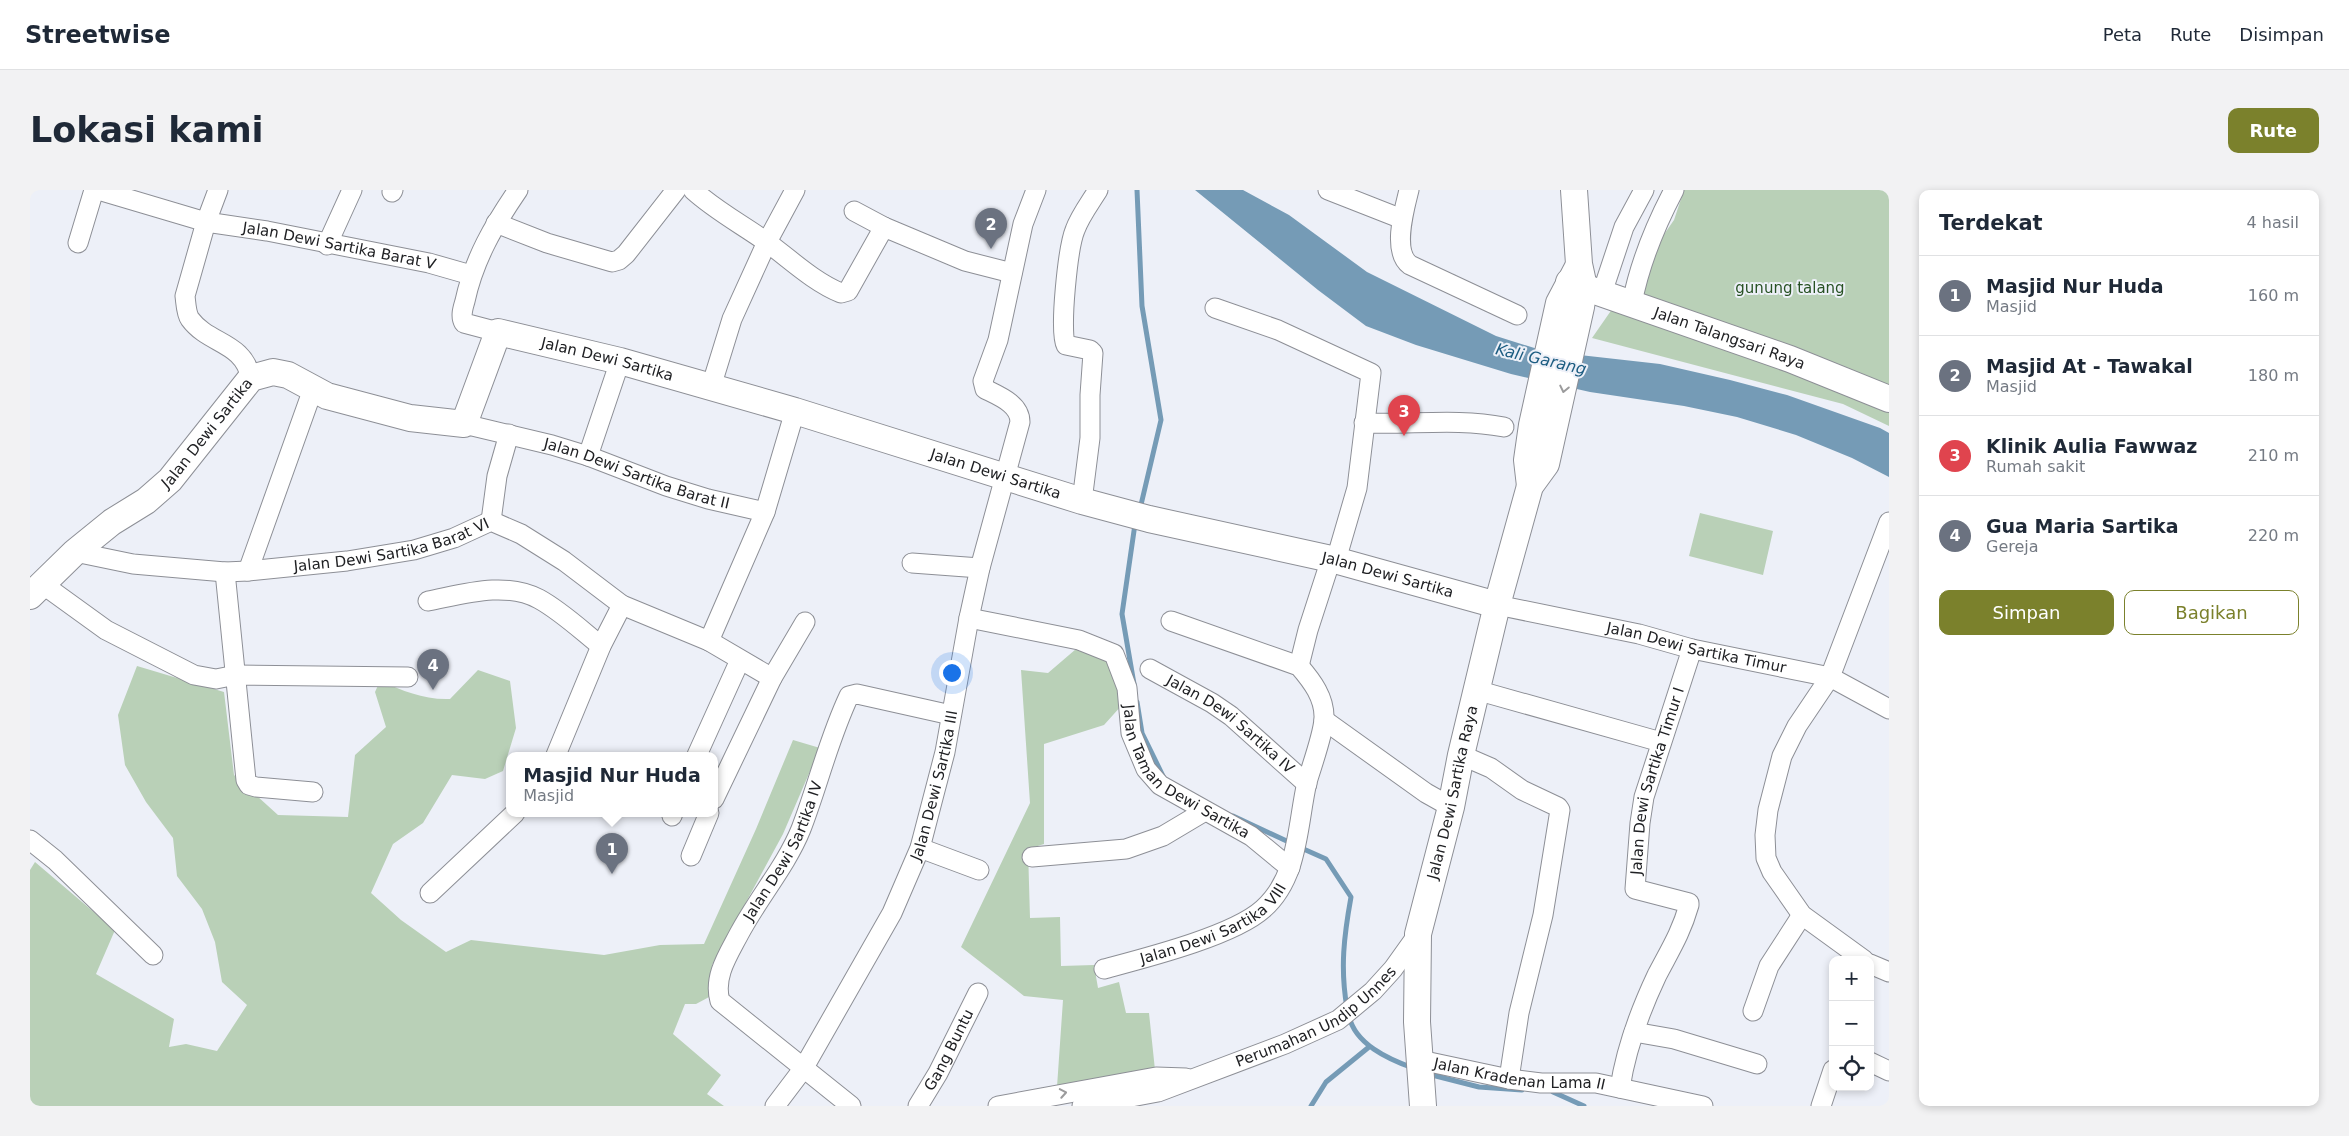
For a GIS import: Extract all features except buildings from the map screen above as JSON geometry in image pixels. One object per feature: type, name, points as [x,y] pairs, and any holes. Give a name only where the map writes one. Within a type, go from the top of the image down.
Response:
[{"type":"street","points":[[78,243],[94,190]]},
{"type":"street","name":"Jalan Dewi Sartika Barat V","points":[[98,190],[206,222],[267,231],[428,263],[470,275]]},
{"type":"street","points":[[218,190],[206,222],[185,296],[189,318],[204,332],[240,354],[249,366],[251,378]]},
{"type":"street","points":[[327,244],[352,190]]},
{"type":"street","points":[[470,275],[496,223],[518,190]]},
{"type":"street","points":[[496,223],[547,243],[612,262],[619,260],[626,254],[676,190]]},
{"type":"street","points":[[693,190],[719,211],[838,292],[844,293],[848,290],[884,227]]},
{"type":"street","points":[[712,387],[732,319],[767,242],[795,190]]},
{"type":"street","points":[[854,212],[884,227],[965,261],[1012,273],[1023,224],[1036,190]]},
{"type":"street","points":[[1094,504],[1090,438],[1090,395],[1093,353],[1090,350],[1066,345],[1064,340],[1064,322],[1068,261],[1074,231],[1098,190]]},
{"type":"street","points":[[1328,190],[1402,219]]},
{"type":"street","points":[[1409,190],[1402,219],[1401,255],[1403,260],[1517,315]]},
{"type":"street","name":"Jalan Dewi Sartika Raya","points":[[1422,1099],[1417,1022],[1418,934],[1451,807],[1461,755],[1497,605],[1530,486],[1546,464],[1543,427],[1579,289],[1574,190]]},
{"type":"street","points":[[1579,289],[1624,226],[1644,190]]},
{"type":"street","points":[[1632,303],[1637,276],[1650,240],[1674,190]]},
{"type":"street","name":"Jalan Dewi Sartika III","points":[[775,1106],[803,1069],[892,913],[920,848],[937,784],[980,568],[1006,478],[1020,416],[1015,407],[1004,398],[985,389],[983,381],[998,340],[1012,273]]},
{"type":"street","name":"Jalan Dewi Sartika","points":[[470,275],[462,320],[464,323],[620,361],[712,387],[1094,504],[1149,519],[1333,560],[1464,598],[1497,605]]},
{"type":"street","name":"Jalan Talangsari Raya","points":[[1579,289],[1632,303],[1790,359],[1889,399]]},
{"type":"street","points":[[1215,308],[1278,330],[1369,371],[1371,376],[1357,488],[1308,630],[1299,666]]},
{"type":"street","points":[[464,424],[498,332]]},
{"type":"street","points":[[588,456],[620,361]]},
{"type":"street","name":"Jalan Dewi Sartika","points":[[36,589],[75,552],[112,522],[146,501],[170,480],[251,378],[273,372],[288,376],[327,396],[410,418],[464,424]]},
{"type":"street","points":[[248,571],[312,389]]},
{"type":"street","points":[[709,641],[765,512],[795,411]]},
{"type":"street","points":[[1364,422],[1394,424],[1461,422],[1504,427]]},
{"type":"street","name":"Jalan Dewi Sartika Barat II","points":[[464,424],[509,434],[588,456],[699,497],[765,512]]},
{"type":"street","points":[[491,521],[496,482],[509,434]]},
{"type":"street","name":"Jalan Dewi Sartika Barat VI","points":[[75,552],[133,564],[225,572],[248,571],[347,561],[414,550],[454,538],[491,521],[521,534],[564,561],[622,605]]},
{"type":"street","points":[[1858,956],[1802,915],[1772,872],[1766,858],[1766,826],[1768,810],[1782,756],[1797,726],[1830,677],[1889,522]]},
{"type":"street","points":[[912,564],[980,568]]},
{"type":"street","points":[[225,572],[246,780],[249,785],[256,788],[312,792]]},
{"type":"street","points":[[36,589],[106,630],[194,675],[216,678],[236,675],[408,678]]},
{"type":"street","points":[[428,601],[470,592],[500,589],[518,592],[537,598],[552,607],[601,646]]},
{"type":"street","points":[[557,752],[601,646],[622,605],[709,641],[772,678]]},
{"type":"street","name":"Jalan Dewi Sartika Timur","points":[[1497,605],[1639,634],[1692,649],[1830,677],[1889,709]]},
{"type":"street","name":"Jalan Taman Dewi Sartika","points":[[969,618],[1079,640],[1114,654],[1127,688],[1131,733],[1146,769],[1160,785],[1250,836],[1290,868]]},
{"type":"street","points":[[1171,621],[1299,666],[1311,680],[1321,699],[1324,720],[1426,793],[1451,807]]},
{"type":"street","points":[[718,791],[772,678],[805,622]]},
{"type":"street","name":"Jalan Dewi Sartika Timur I","points":[[1689,903],[1635,889],[1641,814],[1661,742],[1692,649]]},
{"type":"street","points":[[698,752],[740,660]]},
{"type":"street","name":"Jalan Dewi Sartika IV","points":[[1150,669],[1218,707],[1307,784]]},
{"type":"street","points":[[1476,690],[1661,742]]},
{"type":"street","name":"Jalan Dewi Sartika IV","points":[[803,1069],[720,1001],[717,991],[719,977],[726,960],[800,830],[849,696],[856,694],[951,715]]},
{"type":"street","name":"Jalan Dewi Sartika VIII","points":[[1104,969],[1231,929],[1263,910],[1282,887],[1290,868],[1296,849],[1307,784],[1324,720]]},
{"type":"street","points":[[1461,755],[1492,768],[1522,790],[1558,807],[1560,810],[1543,915],[1519,1013],[1509,1079]]},
{"type":"street","points":[[1032,856],[1126,849],[1163,836],[1204,811]]},
{"type":"street","points":[[430,893],[511,817]]},
{"type":"street","points":[[691,856],[707,817]]},
{"type":"street","points":[[30,840],[55,860],[154,955]]},
{"type":"street","points":[[920,848],[979,870]]},
{"type":"street","name":"Jalan Kradenan Lama II","points":[[1620,1088],[1624,1061],[1634,1032],[1657,976],[1682,930],[1689,903]]},
{"type":"street","points":[[1752,1011],[1769,966],[1802,915]]},
{"type":"street","name":"Perumahan Undip Unnes","points":[[1082,1106],[1146,1100],[1338,1020],[1354,1008],[1393,969],[1418,934]]},
{"type":"street","points":[[1874,966],[1889,972]]},
{"type":"street","name":"Gang Buntu","points":[[918,1106],[938,1073],[978,993]]},
{"type":"street","points":[[1634,1032],[1674,1039],[1756,1064]]},
{"type":"street","name":"Jalan Kradenan Lama II","points":[[1420,1062],[1509,1079],[1541,1083],[1596,1083],[1702,1106]]},
{"type":"street","points":[[1874,1064],[1889,1071]]},
{"type":"street","points":[[803,1069],[851,1106]]},
{"type":"street","name":"Perumahan Undip Unnes","points":[[1005,1105],[1156,1077],[1197,1079]]},
{"type":"street","points":[[1821,1106],[1829,1082]]},
{"type":"green space","name":"gunung talang","points":[[1684,190],[1889,190],[1889,426],[1843,404],[1592,338],[1674,220]]},
{"type":"green space","points":[[1700,513],[1773,531],[1763,575],[1689,556]]},
{"type":"green space","points":[[1076,649],[1113,663],[1122,705],[1104,725],[1044,744],[1044,844],[1028,849],[1030,918],[1060,917],[1061,966],[1094,965],[1098,988],[1119,982],[1126,1013],[1149,1013],[1155,1070],[1057,1087],[1063,1000],[1024,996],[961,947],[1030,803],[1021,670],[1048,673]]},
{"type":"green space","points":[[137,666],[224,692],[234,775],[278,815],[348,817],[355,755],[386,727],[375,692],[380,681],[423,696],[450,699],[478,670],[510,681],[516,728],[509,752],[506,752],[503,771],[485,779],[452,775],[423,823],[393,844],[371,893],[401,920],[446,952],[471,940],[604,955],[660,945],[704,944],[756,829],[793,740],[820,748],[783,834],[712,965],[711,996],[696,1004],[685,1004],[673,1034],[721,1075],[707,1094],[724,1106],[30,1106],[30,870],[35,862],[115,930],[96,974],[174,1019],[169,1047],[186,1044],[217,1051],[247,1005],[222,982],[215,942],[202,909],[177,876],[173,838],[146,802],[125,765],[118,715]]},
{"type":"water","name":"Kali Garang","points":[[1195,190],[1243,190],[1289,215],[1367,272],[1496,336],[1544,351],[1660,364],[1730,380],[1787,395],[1880,428],[1889,433],[1889,477],[1852,458],[1796,435],[1737,417],[1684,406],[1590,392],[1511,374],[1416,345],[1366,326],[1318,290]]},
{"type":"waterway","points":[[1137,190],[1142,306],[1161,420],[1140,509]]},
{"type":"waterway","points":[[1134,684],[1122,614],[1135,524]]},
{"type":"waterway","points":[[1137,702],[1142,733],[1163,776]]},
{"type":"waterway","points":[[1233,816],[1291,843]]},
{"type":"waterway","points":[[1299,847],[1326,859],[1351,897],[1346,925],[1343,966],[1347,1008]]},
{"type":"waterway","points":[[1349,1016],[1352,1026],[1365,1042],[1383,1055],[1413,1068]]},
{"type":"waterway","points":[[1311,1106],[1326,1082],[1369,1047]]},
{"type":"waterway","points":[[1428,1074],[1479,1087],[1522,1090]]},
{"type":"waterway","points":[[1553,1092],[1584,1106]]},
{"type":"place","name":"Masjid At - Tawakal","points":[[991,249]]},
{"type":"place","name":"Klinik Aulia Fawwaz","points":[[1404,436]]},
{"type":"place","name":"Gua Maria Sartika","points":[[433,690]]},
{"type":"place","name":"Masjid Nur Huda","points":[[612,874]]}]
